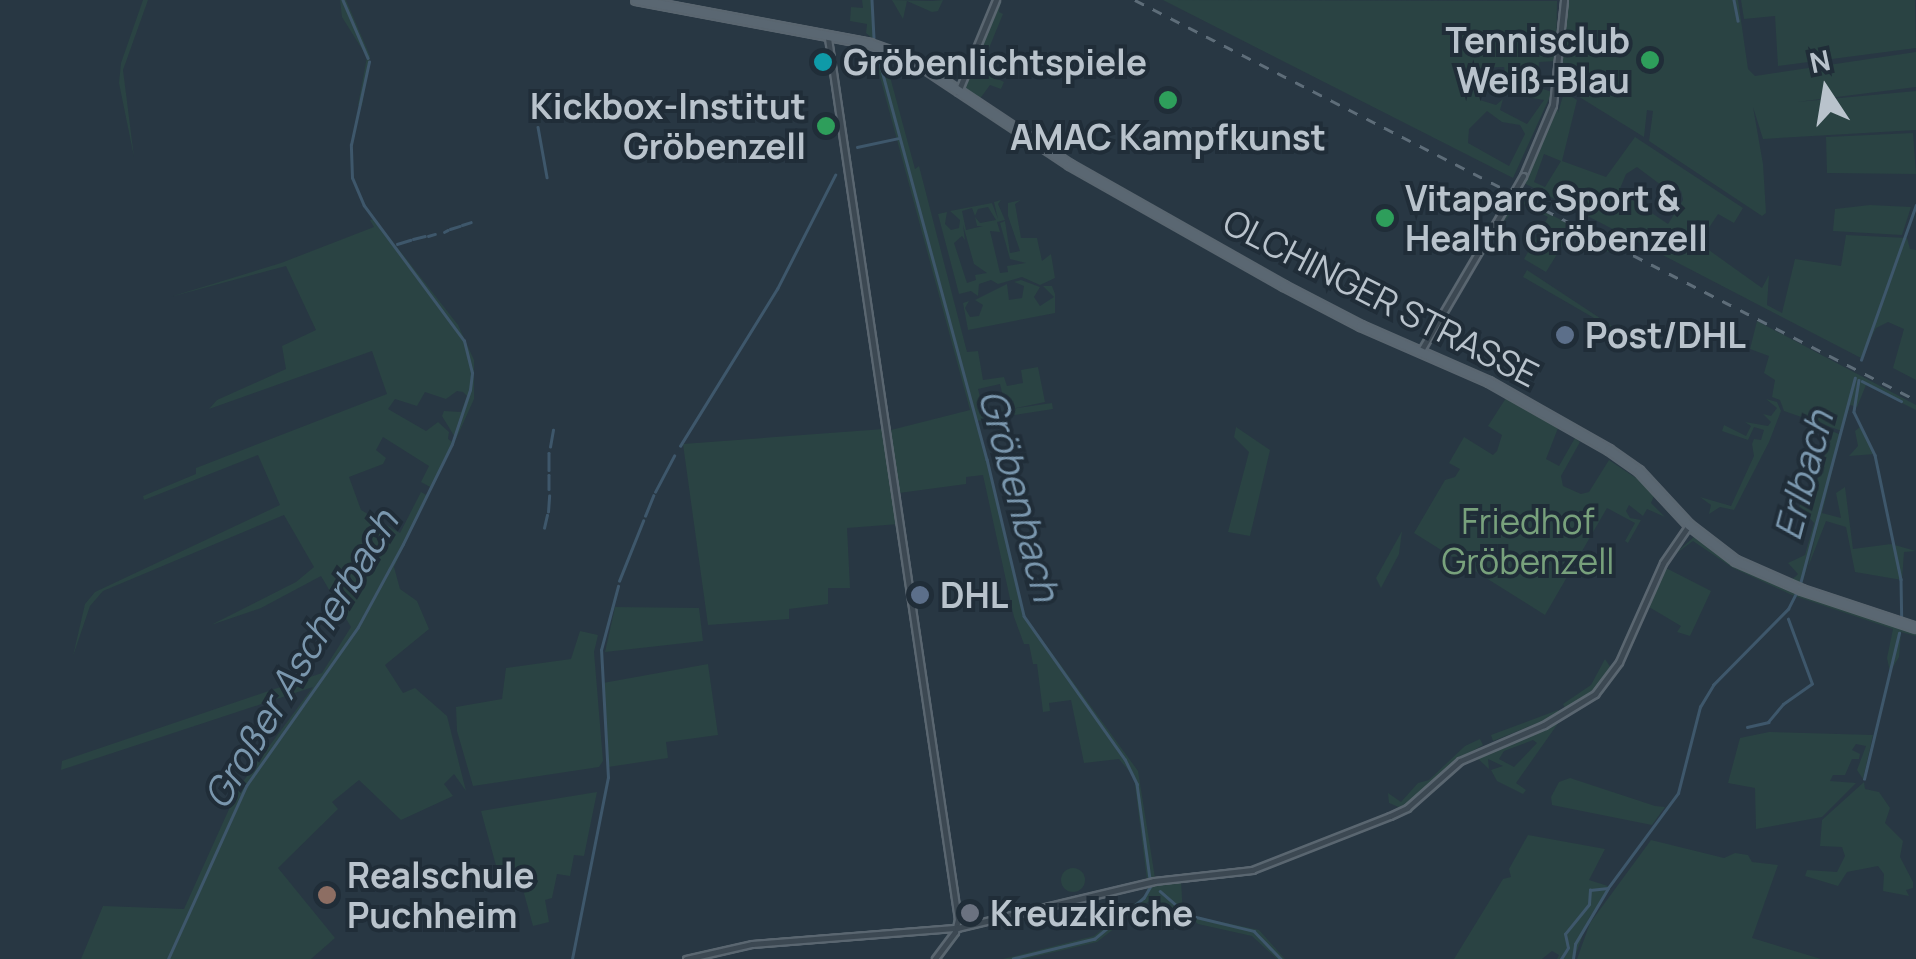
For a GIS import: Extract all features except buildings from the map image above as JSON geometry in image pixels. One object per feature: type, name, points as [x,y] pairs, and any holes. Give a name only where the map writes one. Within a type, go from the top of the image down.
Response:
[{"type":"main road","name":"OLCHINGER STRASSE","points":[[636,0],[828,35],[909,58],[1098,182],[1283,286],[1490,382],[1611,452],[1639,471],[1689,525],[1736,561],[1802,590],[1916,628]]},
{"type":"street","points":[[958,92],[996,0]]},
{"type":"street","points":[[1420,352],[1523,176],[1553,106],[1564,0]]},
{"type":"street","points":[[828,35],[956,928],[936,959]]},
{"type":"street","points":[[829,48],[841,38]]},
{"type":"street","points":[[943,80],[962,78]]},
{"type":"street","points":[[686,959],[752,944],[956,928],[1151,882],[1252,870],[1368,825],[1406,808],[1472,754],[1578,708],[1595,694],[1619,662],[1667,556],[1689,525]]},
{"type":"street","points":[[1667,556],[1686,537],[1706,539]]},
{"type":"green space","points":[[143,0],[148,0],[123,70],[134,157],[119,83],[121,63]]},
{"type":"green space","points":[[340,0],[346,0],[370,56],[362,106],[358,105],[367,57],[342,17]]},
{"type":"green space","points":[[862,0],[873,0],[873,39],[866,33],[867,24],[850,21],[851,7],[863,8]]},
{"type":"green space","points":[[892,0],[943,0],[938,11],[932,12],[907,1],[903,19]]},
{"type":"green space","points":[[1001,0],[999,12],[1003,14],[980,70],[1004,82],[1001,89],[990,85],[979,100],[965,87]]},
{"type":"green space","points":[[1163,0],[1557,1],[1556,61],[1539,62],[1537,87],[1552,92],[1513,178]],"holes":[[[1504,67],[1507,84],[1519,86],[1519,96],[1544,100],[1527,124],[1500,110],[1503,99],[1496,105],[1480,100],[1477,68]],[[1487,111],[1502,122],[1520,125],[1525,134],[1509,166],[1468,143],[1469,129]]]},
{"type":"green space","points":[[1568,0],[1738,0],[1748,69],[1755,76],[1916,52],[1916,87],[1797,102],[1916,91],[1916,130],[1763,139],[1753,107],[1763,164],[1766,213],[1762,216],[1649,141],[1653,111],[1647,110],[1644,137],[1560,85]]},
{"type":"green space","points":[[1741,0],[1915,0],[1916,48],[1778,66],[1775,16],[1744,19]]},
{"type":"green space","points":[[873,51],[883,51],[915,169],[919,166],[967,352],[978,351],[983,380],[1004,377],[1007,386],[1023,383],[1021,370],[1038,367],[1045,402],[1011,409],[1052,403],[1053,409],[977,421],[1025,616],[1138,771],[1155,878],[1147,880],[1134,777],[1119,759],[1084,763],[1071,700],[1049,703],[1050,711],[1043,712],[1037,664],[1033,664],[1029,644],[1024,644],[1014,617],[983,475],[966,477],[966,484],[899,493],[891,430],[970,410]],"holes":[[[1000,384],[1006,410],[984,414],[978,389]]]},
{"type":"green space","points":[[1564,92],[1577,100],[1562,161],[1606,177],[1635,137],[1743,208],[1734,223],[1718,214],[1699,243],[1762,288],[1769,275],[1767,305],[1782,313],[1795,259],[1841,266],[1846,235],[1907,238],[1910,249],[1916,250],[1916,380],[1893,368],[1904,329],[1888,322],[1876,328],[1861,358],[1524,183],[1554,116],[1558,95],[1558,113]],"holes":[[[1544,154],[1561,161],[1545,187],[1534,182]],[[1637,167],[1669,191],[1674,187],[1681,191],[1683,200],[1668,224],[1619,191],[1626,174]]]},
{"type":"green space","points":[[1913,133],[1916,174],[1827,173],[1826,137]]},
{"type":"green space","points":[[1516,197],[1622,251],[1608,252],[1572,230],[1546,272],[1524,259],[1548,217],[1520,202],[1493,235]]},
{"type":"green space","points":[[1001,200],[998,204],[1005,220],[997,222],[1000,232],[990,231],[1000,273],[1008,272],[1007,266],[1026,263],[1010,259],[1000,223],[1005,221],[1010,253],[1020,251],[1008,216],[1008,203],[1021,200],[1015,204],[1021,238],[1037,238],[1042,261],[1051,254],[1055,278],[1040,285],[1022,277],[998,284],[991,280],[979,284],[978,296],[971,291],[959,294],[938,214],[947,212],[945,224],[951,230],[959,228],[960,220],[950,211],[992,203],[998,219],[994,202]],"holes":[[[988,207],[996,220],[980,223],[975,217],[977,226],[983,226],[966,230],[962,211],[972,208],[975,216],[978,209]],[[963,225],[974,264],[987,273],[975,275],[976,280],[967,283],[954,243],[962,236],[965,240]]]},
{"type":"green space","points":[[1870,205],[1911,207],[1902,235],[1833,231],[1835,209]]},
{"type":"green space","points":[[375,219],[458,325],[474,360],[474,399],[456,439],[442,416],[444,411],[461,412],[467,396],[463,392],[457,391],[446,399],[425,392],[417,406],[395,399],[388,409],[426,431],[438,422],[449,432],[448,439],[454,443],[432,488],[421,482],[429,466],[383,437],[376,450],[386,458],[383,464],[349,477],[361,510],[400,533],[421,492],[428,496],[394,567],[400,589],[417,601],[429,629],[385,665],[403,693],[415,688],[447,716],[466,791],[454,774],[444,784],[453,796],[401,820],[359,780],[332,802],[338,809],[278,868],[335,938],[311,959],[81,959],[103,906],[184,909],[239,787],[313,687],[61,770],[62,761],[322,673],[351,627],[321,576],[261,608],[211,625],[296,582],[314,567],[284,515],[103,591],[90,606],[73,656],[85,604],[95,592],[280,505],[258,455],[144,500],[143,496],[196,474],[196,468],[387,394],[372,351],[209,409],[217,400],[286,369],[282,346],[316,330],[286,266],[170,297],[281,263],[374,227],[370,220]]},
{"type":"green space","points":[[1527,270],[1621,332],[1523,277]]},
{"type":"green space","points":[[1021,280],[1040,287],[1034,297],[1040,306],[1054,297],[1043,286],[1052,286],[1055,294],[1055,313],[968,330],[963,303],[969,301],[965,308],[970,317],[979,316],[983,305],[975,300],[1007,284],[1009,300],[1022,298],[1024,286],[1014,282]]},
{"type":"green space","points":[[1757,321],[1916,405],[1916,410],[1866,385],[1857,407],[1850,405],[1842,431],[1784,411],[1780,400],[1772,397],[1775,380],[1764,373],[1769,356],[1750,349]]},
{"type":"green space","name":"Friedhof Gröbenzell","points":[[1506,398],[1558,428],[1546,459],[1559,466],[1575,438],[1580,442],[1561,476],[1563,486],[1581,494],[1589,492],[1609,460],[1642,482],[1654,496],[1651,503],[1665,517],[1647,509],[1643,516],[1629,505],[1626,511],[1630,518],[1641,520],[1628,543],[1625,541],[1635,523],[1607,508],[1545,615],[1414,533],[1445,480],[1455,477],[1460,469],[1449,463],[1464,437],[1493,455],[1497,451],[1502,435],[1488,426]]},
{"type":"green space","points":[[1766,399],[1777,402],[1781,411],[1769,442],[1734,510],[1720,507],[1709,514],[1711,505],[1700,497],[1731,506],[1754,456],[1754,439],[1761,440],[1764,430],[1754,427],[1748,440],[1722,431],[1724,425],[1746,436],[1751,426],[1745,422],[1768,426],[1771,422],[1763,414],[1771,416],[1777,408]]},
{"type":"green space","points":[[1236,427],[1270,450],[1250,536],[1228,532],[1249,452],[1234,437]]},
{"type":"green space","points":[[1860,427],[1875,454],[1849,456],[1858,446],[1855,431]]},
{"type":"green space","points":[[884,429],[899,524],[847,528],[850,588],[828,588],[828,604],[789,609],[789,619],[708,625],[683,444]]},
{"type":"green space","points":[[1832,431],[1841,435],[1822,513],[1841,518],[1836,493],[1845,487],[1853,549],[1891,544],[1916,551],[1904,552],[1902,580],[1855,572],[1846,527],[1826,521],[1808,567],[1818,526],[1802,585],[1916,624],[1916,636],[1901,632],[1899,657],[1890,672],[1887,658],[1893,629],[1792,595],[1733,568],[1693,541],[1670,558],[1694,537],[1712,550],[1718,543],[1756,565],[1790,580],[1795,577],[1798,574],[1788,563],[1805,555],[1814,523],[1799,506],[1813,493]]},
{"type":"green space","points":[[1402,531],[1399,554],[1381,588],[1376,578]]},
{"type":"green space","points":[[1666,568],[1711,591],[1690,636],[1677,632],[1681,626],[1649,607]]},
{"type":"green space","points":[[615,607],[699,608],[703,641],[605,652]]},
{"type":"green space","points":[[580,631],[598,635],[594,652],[603,761],[599,767],[473,786],[457,731],[456,707],[502,699],[506,668],[571,659]]},
{"type":"green space","points":[[1605,659],[1611,668],[1601,684],[1566,711],[1563,704],[1591,685]]},
{"type":"green space","points":[[708,664],[718,735],[666,742],[668,758],[608,767],[603,683]]},
{"type":"green space","points":[[1558,710],[1560,714],[1493,741],[1491,735]]},
{"type":"green space","points":[[1559,722],[1516,783],[1526,790],[1523,794],[1497,781],[1491,770],[1503,766],[1488,759],[1489,769],[1475,756]],"holes":[[[1533,740],[1537,743],[1514,767],[1499,759],[1504,751]]]},
{"type":"green space","points":[[1769,732],[1873,735],[1863,779],[1857,770],[1866,746],[1856,744],[1852,750],[1860,754],[1859,759],[1852,759],[1845,775],[1833,775],[1830,781],[1856,783],[1822,817],[1756,829],[1755,788],[1728,783],[1740,738]]},
{"type":"green space","points":[[1480,739],[1483,745],[1459,759],[1401,808],[1389,803],[1388,793],[1401,802],[1418,783],[1429,780],[1465,746]]},
{"type":"green space","points":[[1570,778],[1665,807],[1652,825],[1552,805],[1551,797],[1559,782]]},
{"type":"green space","points":[[1864,782],[1865,789],[1879,792],[1890,808],[1885,823],[1903,841],[1900,857],[1913,882],[1913,888],[1906,890],[1909,896],[1883,891],[1884,874],[1878,866],[1847,872],[1838,886],[1805,876],[1807,870],[1837,872],[1845,856],[1842,847],[1820,846],[1822,820]]},
{"type":"green space","points":[[597,792],[584,856],[574,855],[570,876],[557,874],[552,898],[545,900],[549,922],[533,926],[519,875],[500,880],[481,811]]},
{"type":"green space","points":[[1528,835],[1605,849],[1589,880],[1611,887],[1589,918],[1574,959],[1557,959],[1559,955],[1552,951],[1542,959],[1454,959],[1503,879],[1511,877],[1509,869]]},
{"type":"green space","points":[[1651,840],[1724,858],[1735,853],[1748,855],[1752,862],[1778,865],[1752,938],[1821,959],[1577,959],[1590,923]]},
{"type":"green space","points":[[1073,868],[1085,880],[1073,892],[1061,880]]},
{"type":"green space","points":[[1181,880],[1183,917],[1153,898],[1097,942],[1025,959],[1003,959],[1094,936],[1148,893],[1146,886]]},
{"type":"green space","points":[[1189,915],[1259,930],[1285,959],[1277,959],[1252,936],[1198,924]]},
{"type":"waterway","name":"Großer Ascherbach","points":[[343,0],[368,58]]},
{"type":"waterway","name":"Gröbenbach","points":[[872,0],[874,38]]},
{"type":"waterway","points":[[1734,0],[1738,21]]},
{"type":"waterway","name":"Gröbenbach","points":[[877,52],[987,459],[1024,616],[1125,759],[1137,784],[1151,886],[1144,898],[1095,939],[1013,959]]},
{"type":"waterway","name":"Großer Ascherbach","points":[[168,959],[246,786],[358,627],[403,544],[452,444],[470,390],[472,373],[464,341],[364,206],[352,178],[351,145],[369,62]]},
{"type":"waterway","points":[[533,105],[536,120]]},
{"type":"waterway","points":[[538,127],[547,177]]},
{"type":"waterway","points":[[857,147],[899,138]]},
{"type":"waterway","points":[[680,446],[777,289],[835,175]]},
{"type":"waterway","name":"Erlbach","points":[[1861,360],[1916,205]]},
{"type":"waterway","points":[[462,225],[471,222]]},
{"type":"waterway","points":[[450,229],[460,226]]},
{"type":"waterway","points":[[444,232],[448,230]]},
{"type":"waterway","points":[[428,236],[435,234]]},
{"type":"waterway","points":[[413,239],[425,236]]},
{"type":"waterway","points":[[397,244],[410,240]]},
{"type":"waterway","name":"Erlbach","points":[[1800,584],[1855,378]]},
{"type":"waterway","points":[[1859,380],[1854,412],[1875,455],[1901,579],[1902,618]]},
{"type":"waterway","points":[[1862,381],[1901,401]]},
{"type":"waterway","points":[[550,447],[553,430]]},
{"type":"waterway","points":[[549,453],[549,470]]},
{"type":"waterway","points":[[655,492],[674,456]]},
{"type":"waterway","points":[[549,475],[549,489]]},
{"type":"waterway","points":[[548,512],[549,496]]},
{"type":"waterway","points":[[645,516],[653,496]]},
{"type":"waterway","points":[[544,528],[547,515]]},
{"type":"waterway","points":[[619,581],[643,521]]},
{"type":"waterway","points":[[572,959],[608,778],[601,650],[618,586]]},
{"type":"waterway","name":"Erlbach","points":[[1561,959],[1568,948],[1565,934],[1589,904],[1590,890],[1608,888],[1678,793],[1700,707],[1713,685],[1788,609],[1797,591]]},
{"type":"waterway","points":[[1747,727],[1768,722],[1783,704],[1812,684],[1788,619]]},
{"type":"waterway","points":[[1864,779],[1899,633]]},
{"type":"waterway","name":"Erlbach","points":[[1573,959],[1575,944],[1607,890]]},
{"type":"waterway","points":[[1160,891],[1185,913]]},
{"type":"waterway","points":[[1192,916],[1254,931],[1281,959]]},
{"type":"railway","points":[[1135,0],[1916,400]]},
{"type":"place","name":"Tennisclub Weiß-Blau","points":[[1650,60]]},
{"type":"place","name":"Gröbenlichtspiele","points":[[823,62]]},
{"type":"place","name":"AMAC Kampfkunst","points":[[1168,100]]},
{"type":"place","name":"Kickbox-Institut Gröbenzell","points":[[826,126]]},
{"type":"place","name":"Vitaparc Sport & Health Gröbenzell","points":[[1385,218]]},
{"type":"place","name":"Post/DHL","points":[[1565,335]]},
{"type":"place","name":"DHL","points":[[920,595]]},
{"type":"place","name":"Realschule Puchheim","points":[[327,895]]},
{"type":"place","name":"Kreuzkirche","points":[[970,913]]}]
